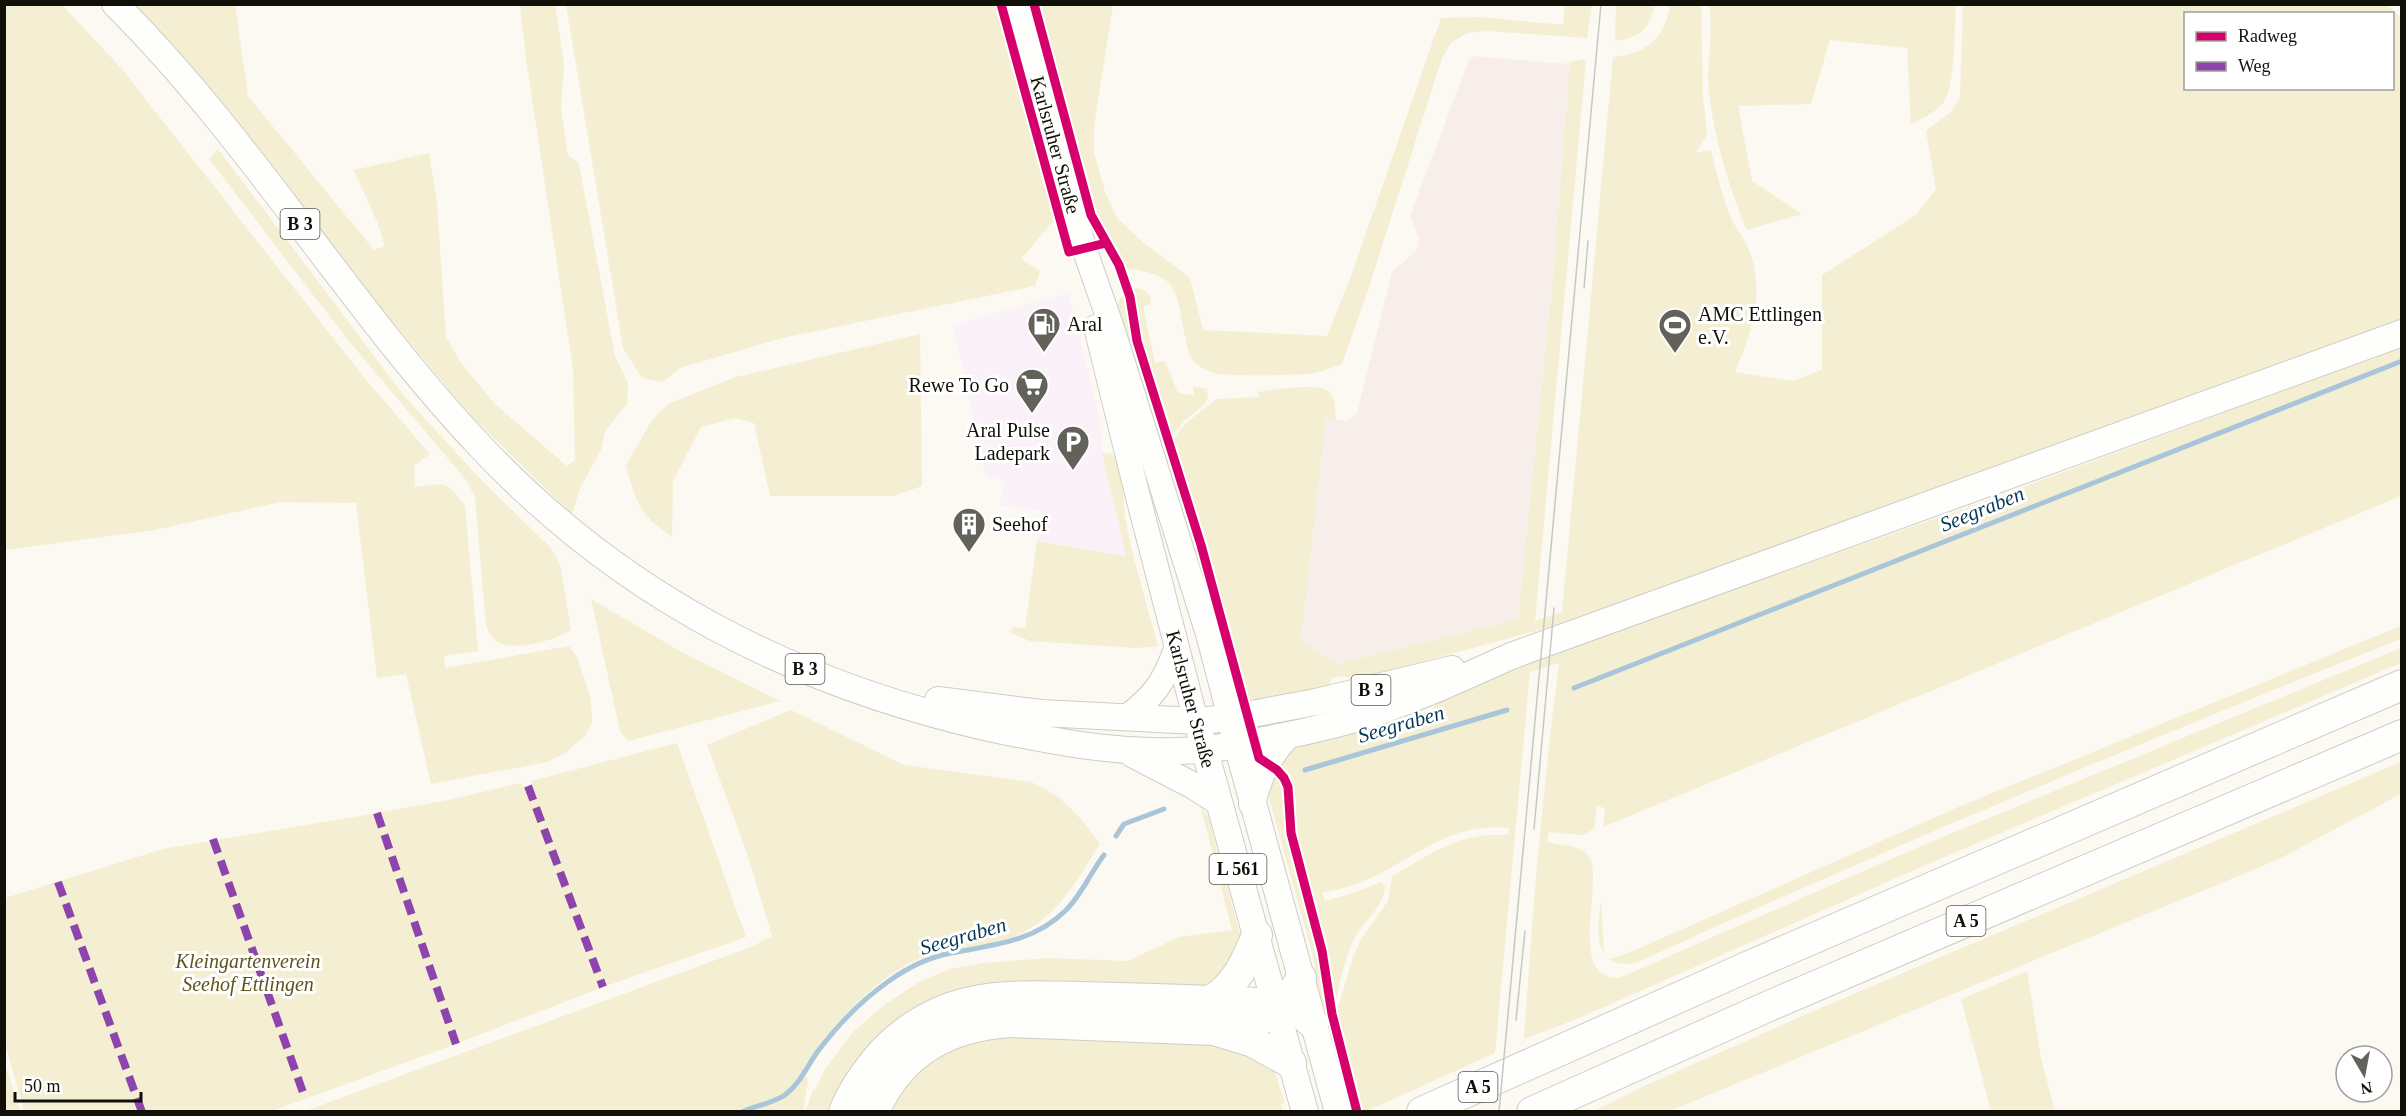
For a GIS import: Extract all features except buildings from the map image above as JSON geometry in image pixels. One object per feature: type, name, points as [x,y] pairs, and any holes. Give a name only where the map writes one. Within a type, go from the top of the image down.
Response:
[{"type":"highway","name":"A 5","points":[[1422,1112],[1758,962],[2402,685]]},
{"type":"highway","name":"A 5","points":[[1532,1112],[1769,1006],[2402,735]]},
{"type":"highway","points":[[1210,1001],[1222,994],[1240,973],[1257,935]]},
{"type":"highway","points":[[874,1112],[887,1087],[918,1052],[939,1039],[964,1029],[1010,1022],[1214,1030],[1246,1024],[1280,1006],[1301,978]]},
{"type":"highway","points":[[844,1112],[864,1075],[892,1044],[921,1020],[962,1003],[1007,995],[1210,1001],[1280,1006],[1299,1012],[1313,1024]]},
{"type":"highway","points":[[1214,1030],[1253,1042],[1291,1063]]},
{"type":"main road","name":"B 3","points":[[115,4],[216,117],[424,382],[480,446],[547,511],[622,571],[664,599],[761,652],[904,706],[1032,737],[1124,749],[1175,752],[1236,745],[1288,735],[1379,711],[1436,690],[1511,656],[2402,333]]},
{"type":"main road","name":"Karlsruher Straße","points":[[1017,4],[1095,284],[1114,334],[1208,634],[1252,804],[1336,1105]]},
{"type":"main road","name":"Karlsruher Straße","points":[[1095,284],[1093,315],[1176,650],[1257,935],[1280,1006],[1291,1063],[1305,1112]]},
{"type":"main road","points":[[1125,718],[1151,698],[1168,671],[1176,650]]},
{"type":"main road","name":"B 3","points":[[848,686],[974,706],[1041,713],[1196,721],[1230,718],[1316,702],[1511,656]]},
{"type":"main road","points":[[1252,804],[1261,771],[1288,735]]},
{"type":"main road","points":[[1124,749],[1192,784],[1219,802]]},
{"type":"shaded area","points":[[1475,56],[1563,64],[1570,62],[1554,263],[1518,619],[1337,664],[1301,641],[1326,418],[1347,421],[1357,413],[1392,272],[1416,251],[1419,239],[1410,216],[1468,62]]},
{"type":"shaded area","points":[[1069,293],[1100,420],[1102,453],[1126,556],[1037,541],[1042,511],[1000,505],[1004,480],[986,477],[953,325]]},
{"type":"green space","points":[[1655,4],[1655,6],[1649,22],[1642,31],[1637,35],[1615,41],[1616,5]]},
{"type":"green space","points":[[2386,4],[2401,17],[2401,322],[1569,622],[1354,680],[1344,676],[1332,678],[1327,687],[1263,700],[1247,699],[1207,551],[1172,442],[1187,422],[1217,399],[1259,397],[1258,392],[1307,387],[1324,389],[1333,398],[1336,420],[1326,418],[1301,641],[1337,664],[1518,619],[1554,264],[1570,62],[1586,59],[1535,621],[1562,612],[1613,57],[1635,53],[1652,42],[1664,26],[1670,5],[1701,5],[1703,96],[1707,132],[1695,153],[1711,150],[1725,203],[1733,223],[1743,237],[1755,273],[1755,306],[1752,323],[1735,372],[1792,381],[1822,370],[1822,275],[1916,215],[1936,189],[1926,131],[1951,112],[1960,98],[1963,5]]},
{"type":"green space","points":[[4,5],[62,5],[121,68],[367,381],[430,454],[414,466],[415,487],[445,485],[454,491],[465,506],[478,651],[444,656],[445,668],[569,646],[577,657],[591,699],[592,722],[586,735],[565,753],[547,762],[431,784],[406,674],[377,678],[356,503],[280,502],[155,530],[5,550]]},
{"type":"green space","points":[[129,5],[235,5],[248,96],[374,250],[385,246],[354,170],[429,153],[437,203],[446,337],[461,363],[496,405],[567,466],[575,460],[573,369],[526,59],[520,5],[555,5],[564,64],[561,109],[568,155],[579,164],[615,356],[628,383],[627,404],[605,431],[601,450],[580,488],[572,514],[470,415]]},
{"type":"green space","points":[[566,5],[996,5],[1056,218],[1021,259],[1040,271],[1035,286],[782,338],[680,368],[663,382],[642,378],[623,348]]},
{"type":"green space","points":[[1036,5],[1113,5],[1094,126],[1094,153],[1106,195],[1117,218],[1145,244],[1190,278],[1203,330],[1327,336],[1351,276],[1441,18],[1481,17],[1563,25],[1565,5],[1592,5],[1587,38],[1488,31],[1467,33],[1451,43],[1442,58],[1342,364],[1311,373],[1231,375],[1214,373],[1196,364],[1188,349],[1179,305],[1171,286],[1165,279],[1155,275],[1123,268],[1095,217]]},
{"type":"green space","points":[[1709,5],[1956,5],[1954,56],[1947,95],[1936,110],[1911,124],[1907,48],[1830,40],[1811,104],[1738,106],[1752,181],[1802,214],[1747,230],[1727,175],[1712,111],[1708,74],[1711,31]]},
{"type":"green space","points":[[218,149],[406,398],[485,484],[551,548],[560,564],[571,630],[555,638],[534,644],[512,646],[496,641],[488,631],[475,498],[467,481],[347,339],[209,159]]},
{"type":"green space","points":[[1139,288],[1146,291],[1151,298],[1150,304],[1143,306],[1155,363],[1165,361],[1178,393],[1194,395],[1193,386],[1207,389],[1208,398],[1204,405],[1185,420],[1170,438],[1140,339],[1133,289]]},
{"type":"green space","points":[[1125,293],[1133,341],[1211,597],[1237,691],[1230,684],[1121,330],[1118,301]]},
{"type":"green space","points":[[920,334],[922,486],[893,496],[770,496],[754,423],[735,418],[701,427],[673,481],[672,537],[652,522],[640,507],[626,465],[652,420],[668,404],[736,377]]},
{"type":"green space","points":[[2401,347],[2401,496],[1603,827],[1605,808],[1597,806],[1594,829],[1583,835],[1549,832],[1547,842],[1582,850],[1590,858],[1593,889],[1590,948],[1594,964],[1603,975],[1619,978],[1921,846],[2401,648],[2401,663],[1921,867],[1577,1019],[1524,1039],[1538,850],[1559,663],[1530,672],[1495,1053],[1367,1111],[1362,1111],[1336,1014],[1353,957],[1361,939],[1388,901],[1392,876],[1435,851],[1461,840],[1485,835],[1508,835],[1509,828],[1469,830],[1451,836],[1367,880],[1322,893],[1325,901],[1381,882],[1385,886],[1377,908],[1354,939],[1334,1002],[1327,957],[1299,851],[1292,786],[1287,774],[1275,762],[1295,745],[1387,720],[1426,715],[1443,698],[1457,691],[1752,583],[1977,504]]},
{"type":"green space","points":[[1102,453],[1113,455],[1121,463],[1125,518],[1158,646],[1136,648],[1030,641],[1011,633],[1012,627],[1025,628],[1037,541],[1126,556]]},
{"type":"green space","points":[[591,599],[685,654],[780,701],[628,741],[620,731]]},
{"type":"green space","points":[[2401,626],[2401,639],[2018,796],[1827,877],[1638,962],[1624,964],[1609,959],[1633,951],[1956,808]]},
{"type":"green space","points":[[791,710],[904,765],[1031,782],[1061,800],[1100,843],[1071,890],[1047,916],[1033,927],[998,942],[928,955],[903,967],[875,986],[837,1024],[803,1068],[808,1081],[803,1111],[305,1111],[751,947],[772,936],[747,853],[707,745]]},
{"type":"green space","name":"Kleingartenverein Seehof Ettlingen","points":[[677,743],[746,937],[603,987],[456,1044],[272,1111],[24,1111],[5,1043],[5,898],[163,849],[453,799],[521,783],[524,788],[531,785],[531,781]]},
{"type":"green space","points":[[2401,762],[2401,794],[2277,860],[1670,1111],[1594,1111],[1644,1086],[1816,1010]]},
{"type":"green space","points":[[1274,773],[1283,788],[1290,850],[1319,956],[1326,1004],[1341,1070],[1338,1070],[1321,1007],[1313,956],[1269,798],[1268,789]]},
{"type":"green space","points":[[1200,804],[1208,816],[1242,942],[1241,952],[1208,990],[1002,986],[834,1111],[805,1112],[814,1088],[815,1090],[825,1069],[853,1032],[883,1006],[919,982],[950,969],[983,963],[1048,958],[1128,961],[1179,937],[1232,930]]},
{"type":"green space","points":[[1601,901],[1604,953],[1601,948],[1598,926]]},
{"type":"green space","points":[[2027,971],[2041,1058],[2055,1111],[1991,1111],[1961,999]]},
{"type":"green space","points":[[1005,1035],[1238,1045],[1273,1067],[1285,1103],[1281,1104],[1283,1112],[884,1112],[894,1092],[938,1051]]},
{"type":"green space","points":[[4,1061],[20,1111],[5,1111]]},
{"type":"waterway","name":"Seegraben","points":[[1574,688],[2402,361]]},
{"type":"waterway","name":"Seegraben","points":[[1305,770],[1507,710]]},
{"type":"waterway","name":"Seegraben","points":[[1116,836],[1124,824],[1164,809]]},
{"type":"waterway","name":"Seegraben","points":[[742,1112],[775,1100],[790,1091],[818,1051],[860,1004],[903,972],[943,955],[1012,941],[1040,930],[1053,921],[1076,898],[1104,855]]},
{"type":"tram line","points":[[1499,1112],[1601,4]]},
{"type":"tram line","points":[[1584,288],[1588,241]]},
{"type":"tram line","points":[[1534,829],[1554,608]]},
{"type":"tram line","points":[[1516,1020],[1525,931]]},
{"type":"marked path","points":[[528,786],[603,987]]},
{"type":"marked path","points":[[377,813],[456,1044]]},
{"type":"marked path","points":[[213,839],[305,1098]]},
{"type":"marked path","points":[[58,882],[142,1112]]},
{"type":"cycle path","points":[[1001,4],[1069,252],[1106,243]]},
{"type":"cycle path","points":[[1034,4],[1091,215],[1119,265],[1130,297],[1137,341],[1201,545],[1259,758],[1277,770],[1288,787],[1291,833],[1322,951],[1332,1014],[1357,1112]]},
{"type":"place","name":"Aral","points":[[1044,353]]},
{"type":"place","name":"AMC Ettlingen e.V.","points":[[1675,354]]},
{"type":"place","name":"Rewe To Go","points":[[1032,414]]},
{"type":"place","name":"Aral Pulse Ladepark","points":[[1073,471]]},
{"type":"place","name":"Seehof","points":[[969,553]]}]
